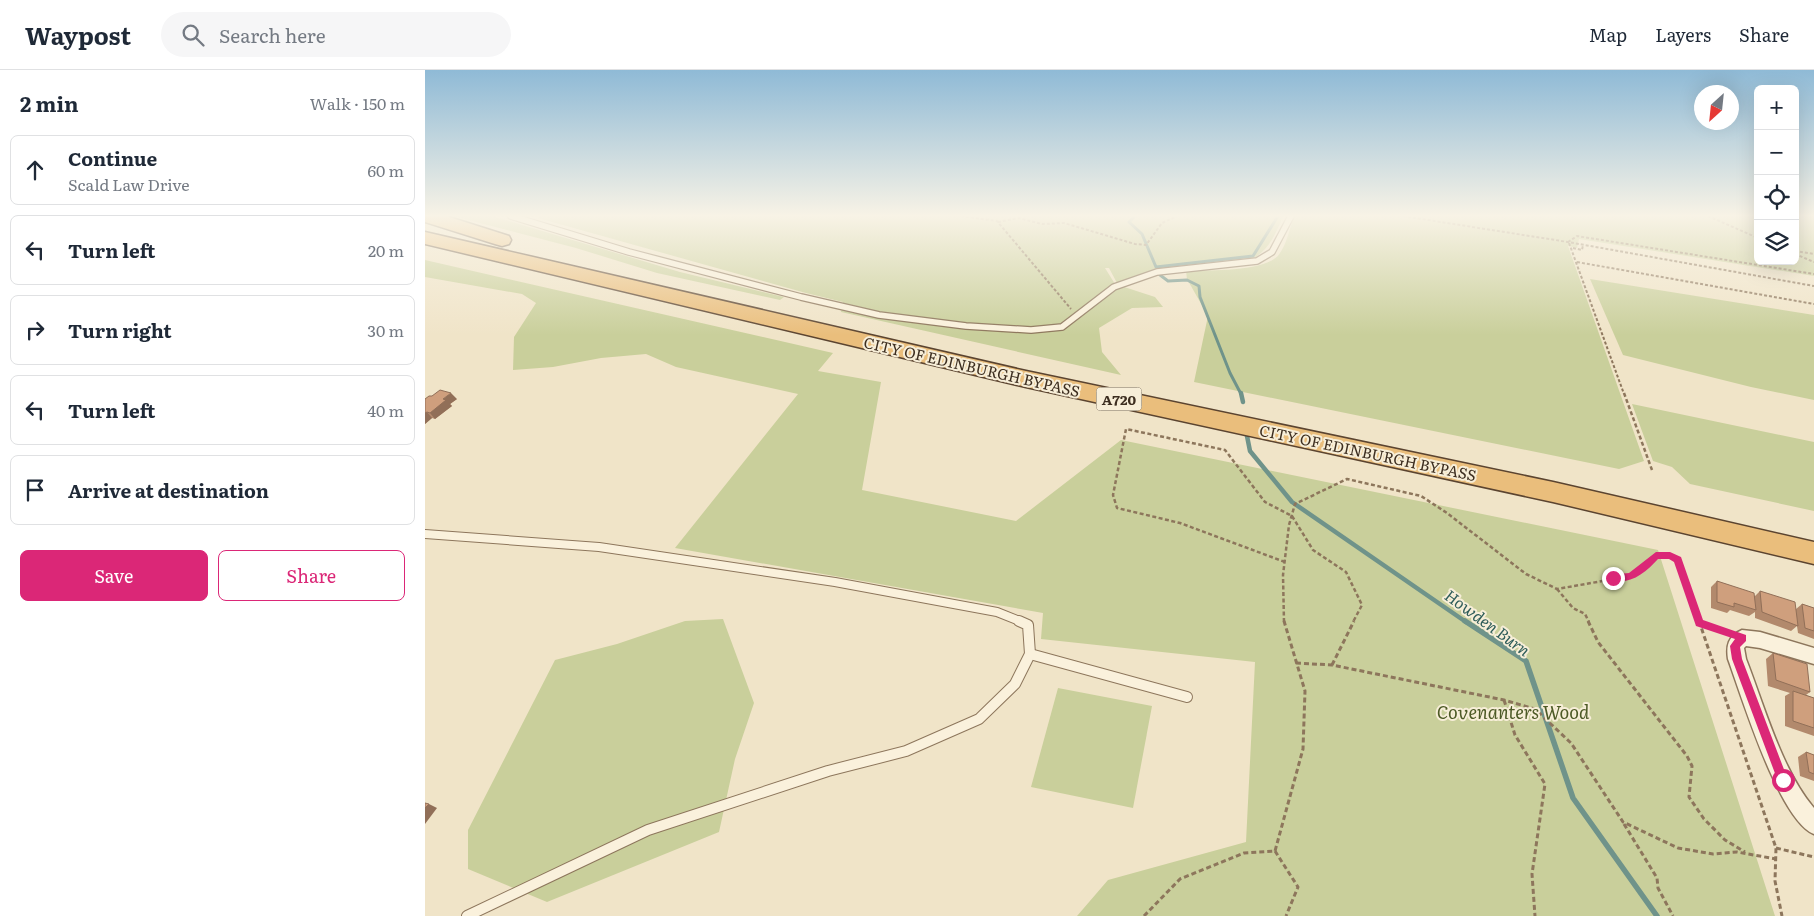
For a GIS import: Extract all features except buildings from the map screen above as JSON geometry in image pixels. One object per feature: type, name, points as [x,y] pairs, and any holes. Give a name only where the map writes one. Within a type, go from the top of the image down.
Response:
[{"type":"highway","points":[[486,255],[533,265]]},
{"type":"highway","name":"CITY OF EDINBURGH BYPASS","points":[[495,255],[1026,379],[1553,492],[1814,553]]},
{"type":"highway","name":"CITY OF EDINBURGH BYPASS","points":[[552,255],[728,298],[1022,364],[1655,499],[1814,536]]},
{"type":"highway","points":[[557,255],[575,261]]},
{"type":"street","points":[[1814,656],[1760,640],[1743,638],[1735,646],[1737,659],[1783,780],[1797,804],[1814,824]]},
{"type":"lane","points":[[642,255],[801,297],[879,315],[966,326],[1031,330],[1062,328],[1113,287],[1157,272],[1257,261],[1266,255]]},
{"type":"lane","points":[[425,534],[599,547],[835,582],[997,612],[1027,625],[1030,654],[1015,684],[979,719],[906,751],[828,771],[648,830],[467,916]]},
{"type":"lane","points":[[1030,654],[1187,697]]},
{"type":"path","points":[[1025,255],[1077,316]]},
{"type":"path","points":[[1575,255],[1652,470]]},
{"type":"path","points":[[1642,255],[1814,286]]},
{"type":"path","points":[[1698,255],[1814,274]]},
{"type":"path","points":[[1800,255],[1814,262]]},
{"type":"path","points":[[1577,262],[1814,304]]},
{"type":"path","points":[[1285,562],[1180,523],[1117,508],[1113,494],[1126,429],[1225,450],[1265,502],[1292,516],[1313,550],[1346,572],[1362,605],[1332,665]]},
{"type":"path","points":[[1286,916],[1298,887],[1275,851],[1303,749],[1305,691],[1283,618],[1285,562],[1295,504],[1347,479],[1421,496],[1447,513],[1526,574],[1557,589],[1573,608],[1585,614],[1598,642],[1687,756],[1692,766],[1689,797],[1699,812],[1725,840],[1748,854]]},
{"type":"path","points":[[1557,589],[1631,576],[1644,568],[1656,556],[1670,556],[1678,560],[1776,848],[1775,881],[1782,916]]},
{"type":"path","points":[[1699,623],[1743,638]]},
{"type":"path","points":[[1296,663],[1332,665],[1504,700],[1535,709],[1571,743],[1657,878],[1658,888],[1673,916]]},
{"type":"path","points":[[1504,700],[1515,735],[1545,784],[1532,874],[1535,916]]},
{"type":"path","points":[[1623,822],[1678,848],[1713,854],[1737,852],[1776,859]]},
{"type":"path","points":[[1776,848],[1814,857]]},
{"type":"path","points":[[1144,916],[1180,879],[1244,853],[1275,851]]},
{"type":"green space","points":[[600,255],[625,255],[680,272],[784,297],[780,300],[657,273]]},
{"type":"green space","points":[[672,255],[1259,255],[1251,260],[1162,268],[1117,283],[1109,268],[1105,268],[1115,284],[1155,297],[1163,307],[1132,308],[1099,328],[1102,352],[1121,375],[841,312],[843,302]]},
{"type":"green space","points":[[1277,255],[1571,255],[1644,461],[1619,469],[1194,382],[1208,316],[1187,279],[1186,271],[1237,269],[1263,264]]},
{"type":"green space","points":[[1684,255],[1754,255],[1754,265],[1799,265],[1799,255],[1814,255],[1814,276]]},
{"type":"green space","name":"Covenanters Wood","points":[[425,260],[833,353],[818,371],[881,382],[862,490],[1016,521],[1121,440],[1658,550],[1775,916],[1077,916],[1108,880],[1246,842],[1255,662],[1041,639],[1043,613],[675,548],[798,394],[676,367],[646,354],[601,358],[553,367],[513,370],[514,337],[536,303],[522,294],[425,277]]},
{"type":"green space","points":[[1590,279],[1814,315],[1814,400],[1751,387],[1623,355]]},
{"type":"green space","points":[[1632,404],[1814,442],[1814,511],[1690,484],[1672,467],[1653,461]]},
{"type":"green space","points":[[723,619],[754,703],[735,759],[719,832],[547,902],[468,869],[468,830],[555,660],[617,644],[685,621]]},
{"type":"green space","points":[[1058,688],[1152,706],[1133,808],[1031,787]]},
{"type":"waterway","points":[[1151,255],[1156,267],[1253,255]]},
{"type":"waterway","name":"Howden Burn","points":[[1160,275],[1168,281],[1187,280],[1199,286],[1200,297],[1230,373],[1241,394]]},
{"type":"waterway","name":"Howden Burn","points":[[1241,393],[1243,402]]},
{"type":"waterway","name":"Howden Burn","points":[[1247,436],[1250,451],[1292,502],[1466,622]]},
{"type":"waterway","name":"Howden Burn","points":[[1465,621],[1526,661],[1573,798],[1657,916]]},
{"type":"route","points":[[1613,578],[1631,576],[1644,568],[1656,556],[1670,556],[1678,560],[1699,623],[1743,638],[1735,646],[1737,659],[1783,780]]}]
